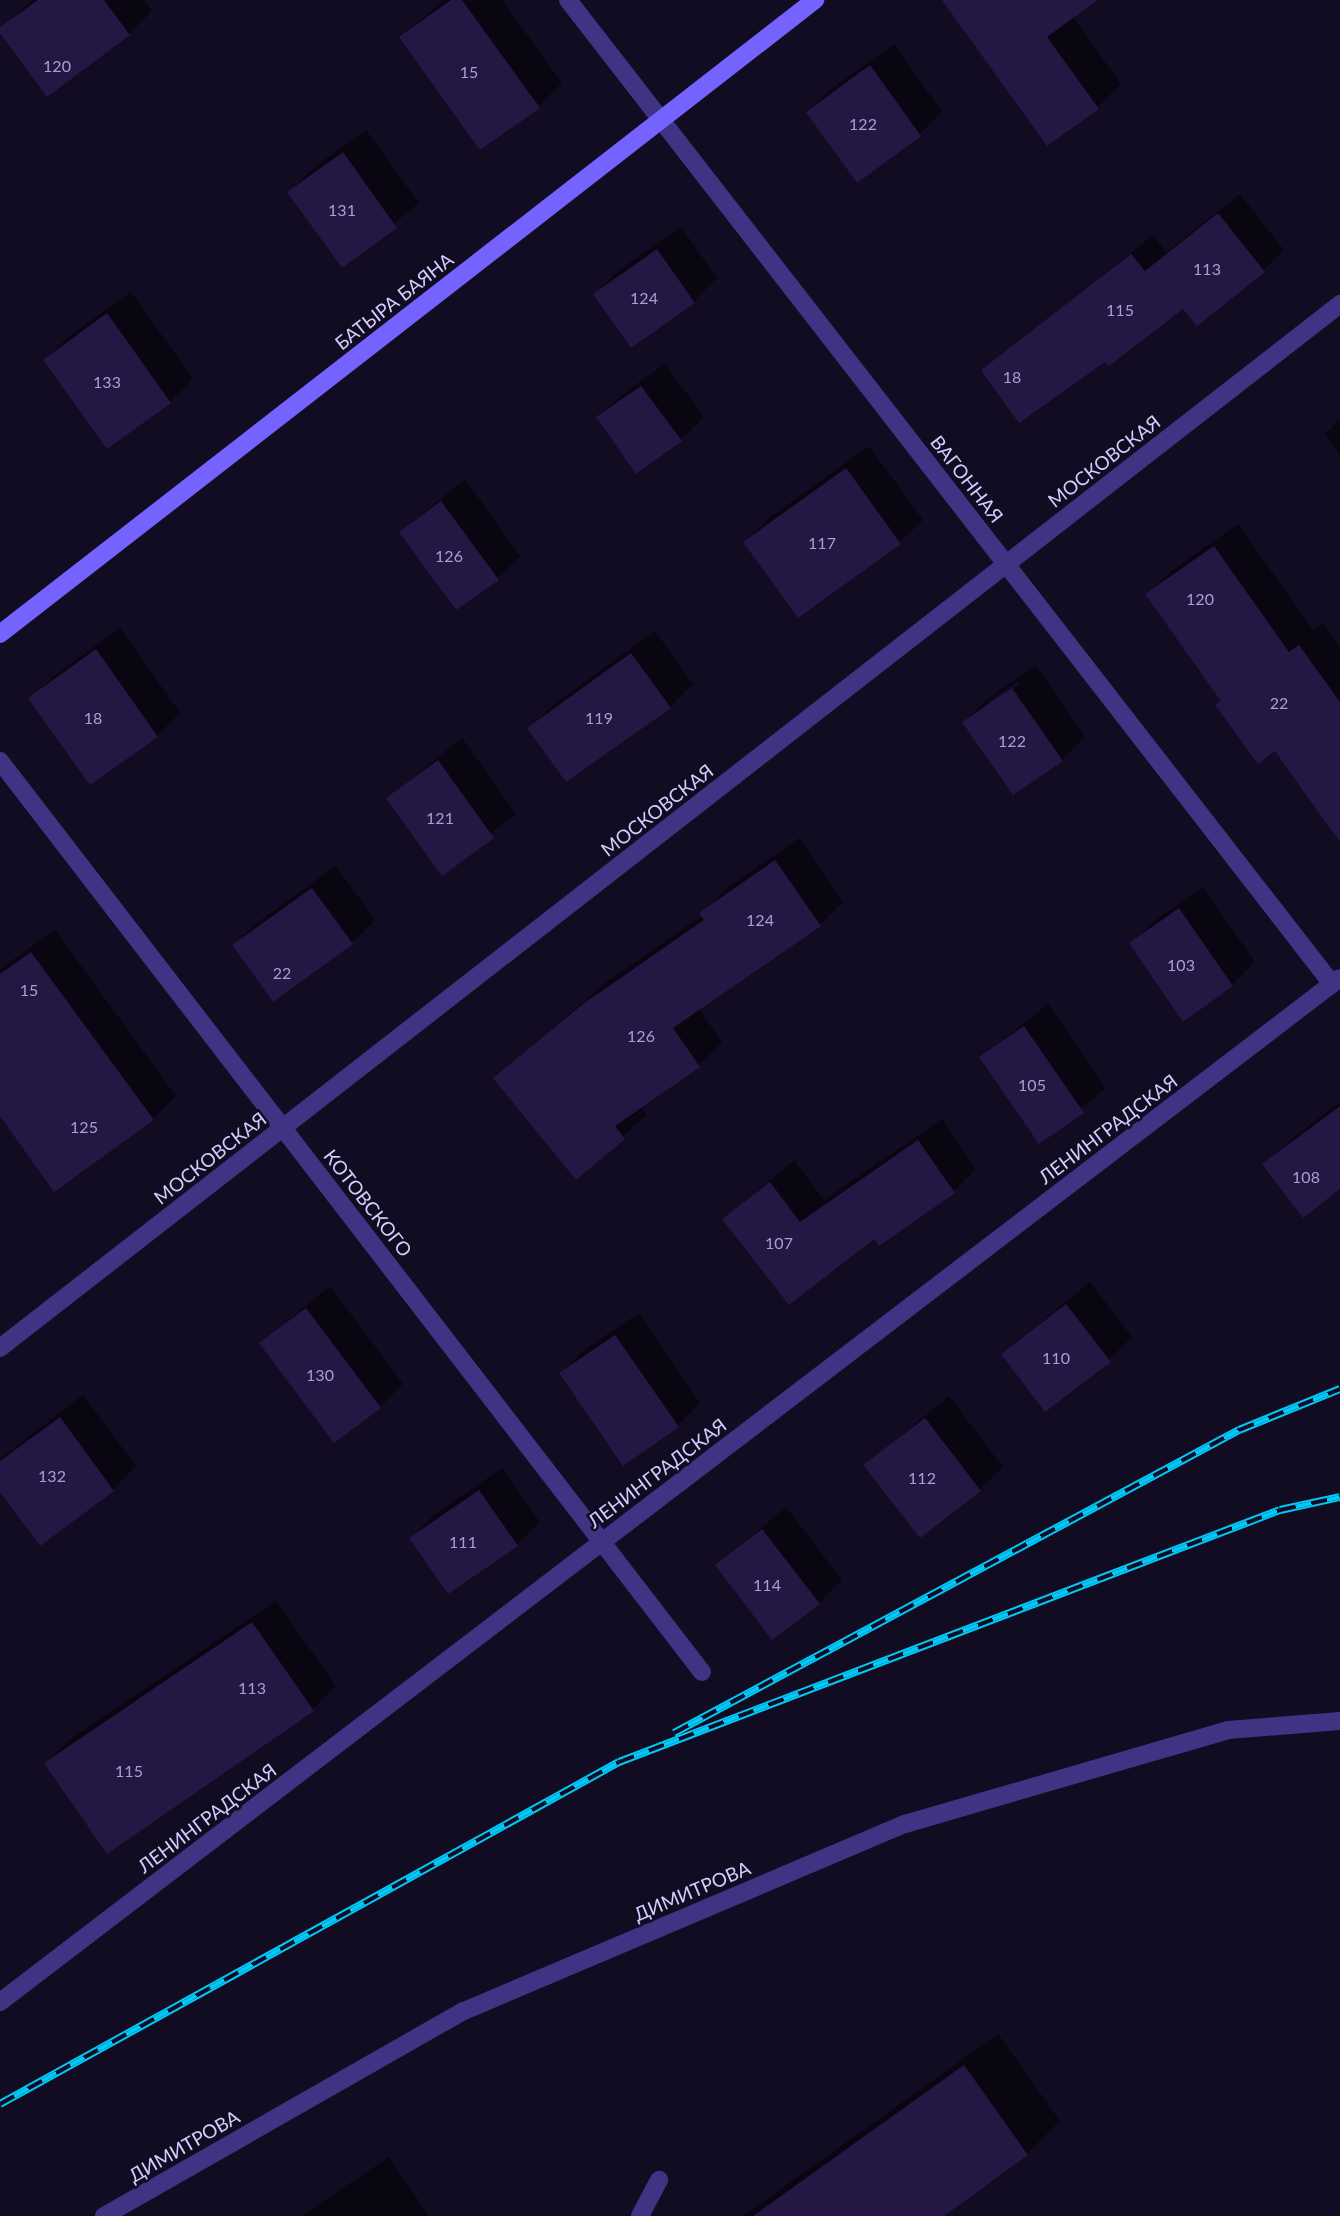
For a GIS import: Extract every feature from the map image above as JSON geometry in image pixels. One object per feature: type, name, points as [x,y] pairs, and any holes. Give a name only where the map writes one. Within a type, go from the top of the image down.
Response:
[{"type":"street","name":"ВАГОННАЯ","points":[[568,0],[1006,564],[1336,981]]},
{"type":"street","name":"БАТЫРА БАЯНА","points":[[0,634],[815,0]]},
{"type":"street","name":"МОСКОВСКАЯ","points":[[0,1348],[1340,304]]},
{"type":"street","name":"КОТОВСКОГО","points":[[0,761],[702,1672]]},
{"type":"street","name":"ЛЕНИНГРАДСКАЯ","points":[[0,2002],[1336,981]]},
{"type":"street","name":"ДИМИТРОВА","points":[[104,2216],[464,2011],[905,1824],[1228,1730],[1340,1721]]},
{"type":"street","points":[[640,2216],[659,2179]]},
{"type":"building","points":[[38,0],[104,0],[130,35],[47,97],[0,33],[0,27]]},
{"type":"building","points":[[451,0],[462,0],[540,108],[480,150],[399,37]]},
{"type":"building","points":[[942,0],[1098,0],[1047,37],[1099,109],[1047,146]]},
{"type":"building","points":[[870,65],[921,136],[857,183],[806,112]]},
{"type":"building","points":[[343,152],[397,228],[342,268],[287,192]]},
{"type":"building","points":[[1218,213],[1265,272],[1197,326],[1183,309],[1109,366],[1105,362],[1019,423],[981,370],[1131,254],[1145,271]]},
{"type":"building","points":[[657,249],[695,303],[631,348],[593,294]]},
{"type":"building","points":[[107,313],[171,403],[107,449],[43,360]]},
{"type":"building","points":[[641,386],[682,441],[636,474],[596,417]]},
{"type":"building","points":[[846,468],[901,544],[798,618],[743,542]]},
{"type":"building","points":[[441,501],[499,580],[456,610],[399,532]]},
{"type":"building","points":[[1214,546],[1289,652],[1299,645],[1340,702],[1340,842],[1275,751],[1258,764],[1215,705],[1221,701],[1145,594]]},
{"type":"building","points":[[96,649],[158,737],[90,785],[28,698]]},
{"type":"building","points":[[631,653],[671,708],[566,782],[527,728]]},
{"type":"building","points":[[1012,688],[1063,761],[1013,795],[962,722]]},
{"type":"building","points":[[438,760],[494,838],[442,876],[386,798]]},
{"type":"building","points":[[775,860],[821,926],[673,1028],[700,1067],[615,1126],[625,1139],[576,1180],[493,1078],[583,1004],[704,920],[699,913]]},
{"type":"building","points":[[312,888],[353,944],[273,1002],[232,945]]},
{"type":"building","points":[[1179,908],[1233,986],[1183,1022],[1129,943]]},
{"type":"building","points":[[31,952],[154,1120],[54,1192],[0,1116],[0,974]]},
{"type":"building","points":[[1024,1026],[1084,1113],[1039,1144],[979,1057]]},
{"type":"building","points":[[1340,1106],[1340,1189],[1303,1218],[1262,1164]]},
{"type":"building","points":[[918,1140],[955,1193],[879,1246],[874,1239],[789,1305],[722,1219],[770,1182],[800,1222]]},
{"type":"building","points":[[1066,1304],[1111,1362],[1045,1412],[1001,1354]]},
{"type":"building","points":[[306,1308],[381,1408],[334,1443],[259,1343]]},
{"type":"building","points":[[615,1335],[679,1427],[623,1466],[559,1373]]},
{"type":"building","points":[[60,1417],[114,1491],[40,1546],[0,1492],[0,1461]]},
{"type":"building","points":[[925,1418],[981,1491],[920,1538],[863,1465]]},
{"type":"building","points":[[479,1490],[518,1546],[448,1594],[409,1538]]},
{"type":"building","points":[[762,1529],[820,1604],[772,1640],[715,1565]]},
{"type":"building","points":[[252,1622],[314,1711],[107,1854],[44,1763]]},
{"type":"building","points":[[964,2065],[1028,2155],[944,2216],[753,2216]]},
{"type":"railway","points":[[674,1733],[1239,1430],[1340,1389]]},
{"type":"railway","points":[[0,2104],[619,1762],[1280,1510],[1340,1497]]}]
